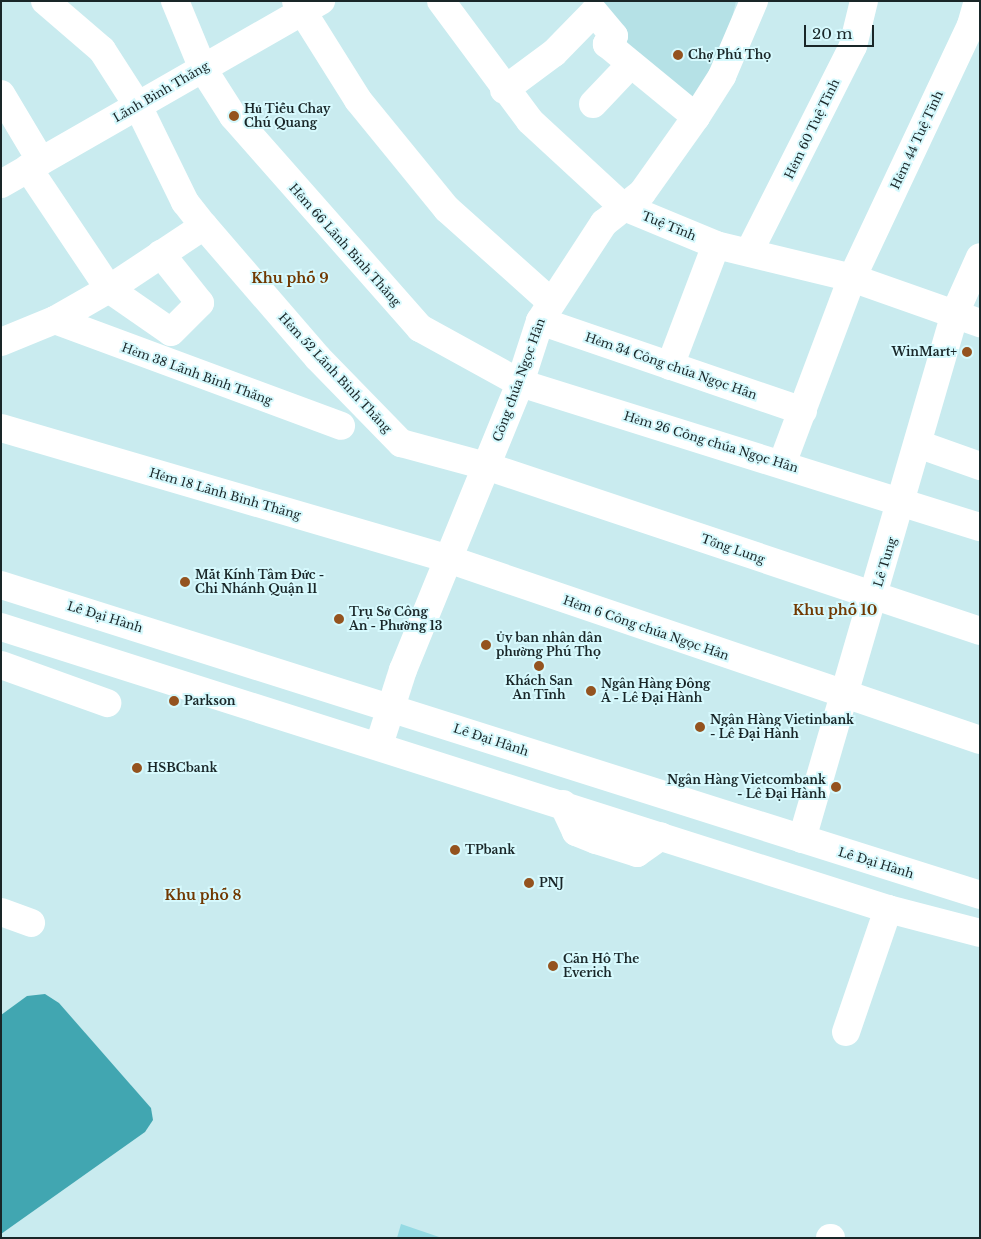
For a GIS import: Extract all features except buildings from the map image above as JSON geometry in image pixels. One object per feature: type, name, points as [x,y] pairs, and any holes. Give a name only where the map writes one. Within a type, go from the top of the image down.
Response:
[{"type":"street","name":"Hẻm 52 Lãnh Binh Thăng","points":[[45,1],[102,50],[138,106],[185,202],[204,226],[350,390],[401,443],[486,466]]},
{"type":"street","name":"Hẻm 66 Lãnh Binh Thăng","points":[[175,1],[203,69],[233,116],[420,328],[520,383]]},
{"type":"street","name":"Tuệ Tĩnh","points":[[441,1],[504,90],[530,121],[622,206],[716,245],[852,278],[980,323]]},
{"type":"street","name":"Công chúa Ngọc Hân","points":[[379,745],[391,707],[448,560],[520,383],[545,311],[604,223],[622,206],[642,193],[696,117],[726,69],[754,1]]},
{"type":"street","name":"Hẻm 60 Tuệ Tĩnh","points":[[748,252],[852,46],[864,1]]},
{"type":"street","name":"Hẻm 44 Tuệ Tĩnh","points":[[782,464],[852,278],[971,25],[978,1]]},
{"type":"street","name":"Lãnh Binh Thăng","points":[[1,184],[203,69],[306,5]]},
{"type":"street","points":[[306,5],[358,100],[447,209],[545,311]]},
{"type":"street","points":[[504,90],[554,53],[592,7],[614,36],[607,44],[616,70],[696,117]]},
{"type":"street","points":[[593,104],[616,70]]},
{"type":"street","points":[[1,94],[35,165],[109,289],[171,332],[200,303],[161,254]]},
{"type":"street","points":[[1,342],[54,320],[109,289],[204,226]]},
{"type":"street","points":[[670,366],[716,245]]},
{"type":"street","name":"Lê Tung","points":[[802,839],[903,500],[955,313],[980,257]]},
{"type":"street","name":"Hẻm 34 Công chúa Ngọc Hân","points":[[545,311],[670,366],[803,410]]},
{"type":"street","name":"Hẻm 38 Lãnh Binh Thăng","points":[[54,320],[333,424],[350,390]]},
{"type":"street","name":"Hẻm 26 Công chúa Ngọc Hân","points":[[520,383],[903,500],[980,526]]},
{"type":"street","name":"Hẻm 18 Lãnh Binh Thăng","points":[[1,428],[448,560]]},
{"type":"street","points":[[918,444],[980,466]]},
{"type":"street","name":"Tổng Lung","points":[[486,466],[980,631]]},
{"type":"street","name":"Hẻm 6 Công chúa Ngọc Hân","points":[[448,560],[844,696],[980,740]]},
{"type":"street","name":"Lê Đại Hành","points":[[1,585],[980,895]]},
{"type":"street","points":[[1,627],[379,745],[888,909],[980,933]]},
{"type":"street","points":[[1,665],[108,704]]},
{"type":"street","points":[[846,1032],[888,909]]},
{"type":"street","points":[[1,912],[31,923]]},
{"type":"shaded area","name":"Chợ Phú Thọ","points":[[597,1],[736,1],[727,40],[698,98],[674,90],[649,72]]},
{"type":"shaded area","points":[[45,994],[59,1003],[151,1108],[153,1120],[145,1132],[1,1234],[1,1015],[27,996]]},
{"type":"shaded area","points":[[401,1224],[442,1238],[397,1238]]},
{"type":"place","name":"Chợ Phú Thọ","points":[[678,55]]},
{"type":"place","name":"Hủ Tiếu Chay Chú Quang","points":[[234,116]]},
{"type":"place","name":"WinMart+","points":[[967,352]]},
{"type":"place","name":"Mắt Kính Tâm Đức - Chi Nhánh Quận 11","points":[[185,582]]},
{"type":"place","name":"Trụ Sở Công An - Phường 13","points":[[339,619]]},
{"type":"place","name":"Ủy ban nhân dân phường Phú Thọ","points":[[486,645]]},
{"type":"place","name":"Khách Sạn An Tĩnh","points":[[539,666]]},
{"type":"place","name":"Ngân Hàng Đông Á - Lê Đại Hành","points":[[591,691]]},
{"type":"place","name":"Parkson","points":[[174,701]]},
{"type":"place","name":"Ngân Hàng Vietinbank - Lê Đại Hành","points":[[700,727]]},
{"type":"place","name":"HSBCbank","points":[[137,768]]},
{"type":"place","name":"Ngân Hàng Vietcombank - Lê Đại Hành","points":[[836,787]]},
{"type":"place","name":"TPbank","points":[[455,850]]},
{"type":"place","name":"PNJ","points":[[529,883]]},
{"type":"place","name":"Căn Hộ The Everich","points":[[553,966]]},
{"type":"district","name":"Khu phố 9","points":[[290,278]]},
{"type":"district","name":"Khu phố 10","points":[[835,610]]},
{"type":"district","name":"Khu phố 8","points":[[203,895]]}]
